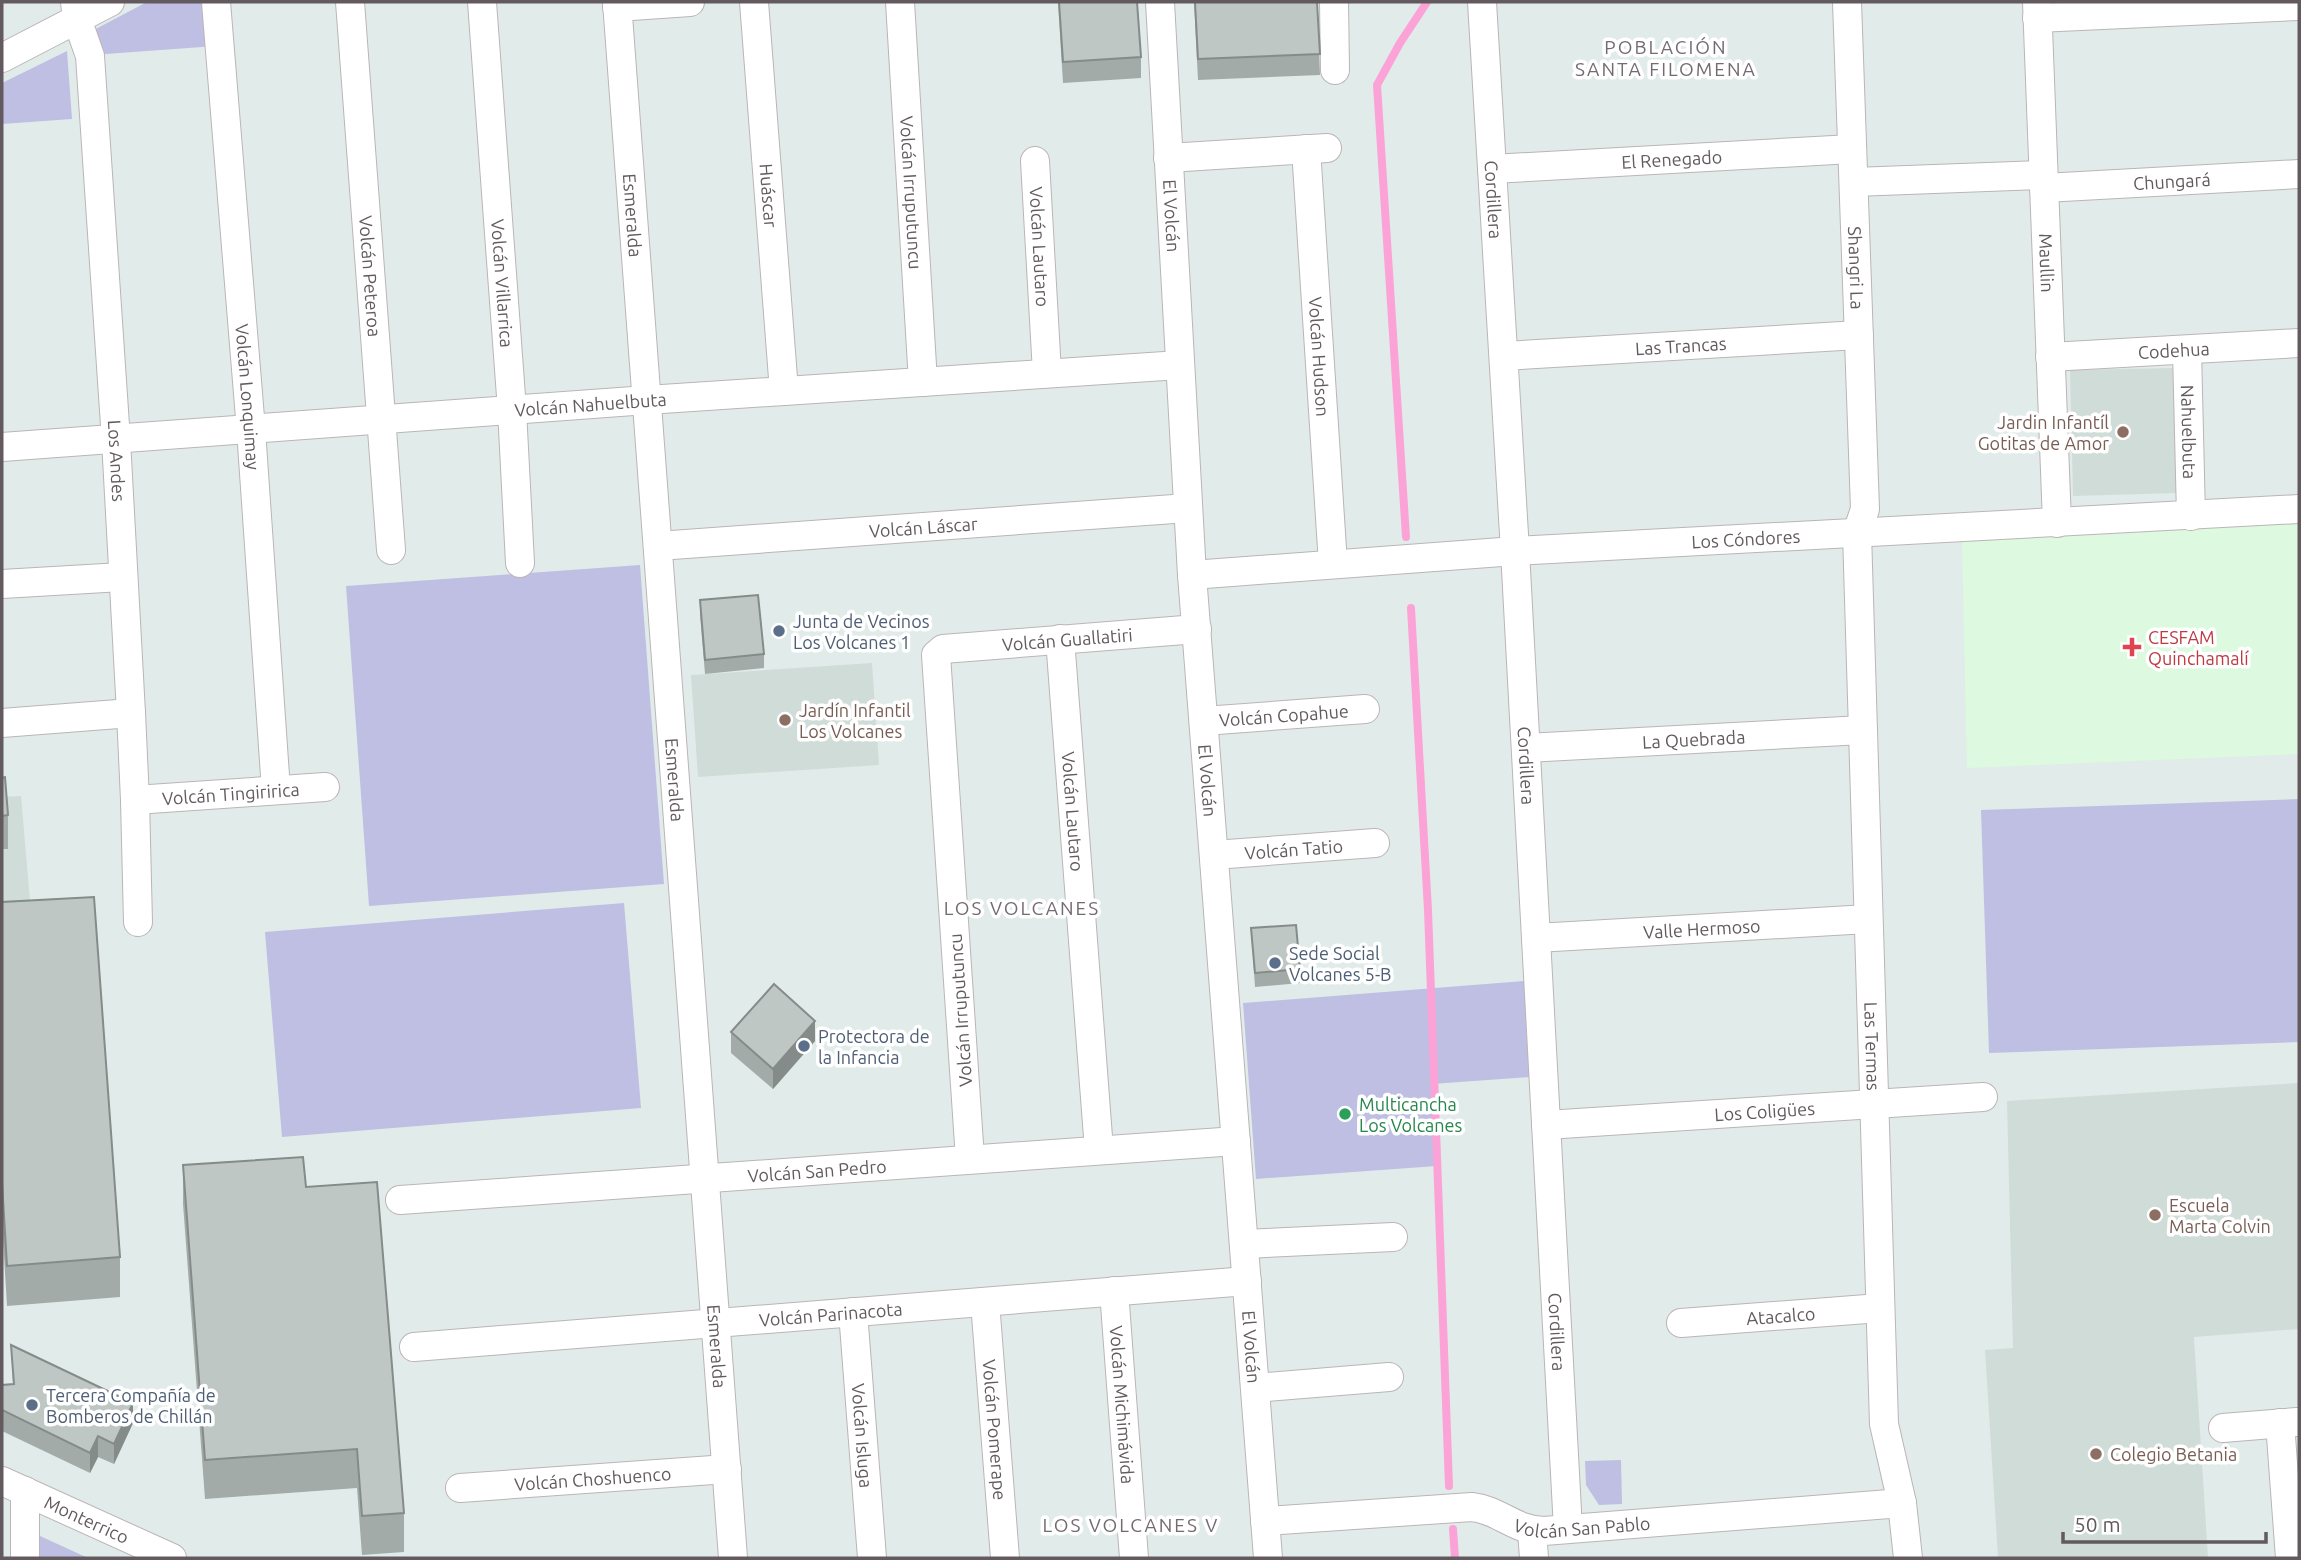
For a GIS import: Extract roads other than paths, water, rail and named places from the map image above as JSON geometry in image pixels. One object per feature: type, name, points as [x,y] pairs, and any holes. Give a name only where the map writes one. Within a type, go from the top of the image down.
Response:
[{"type":"street","points":[[2,58],[76,10],[110,2]]},
{"type":"street","name":"Volcán Lonquimay","points":[[216,2],[251,430],[276,790]]},
{"type":"street","name":"Volcán Peteroa","points":[[350,2],[391,550]]},
{"type":"street","name":"Volcán Villarrica","points":[[482,2],[512,410],[520,563]]},
{"type":"street","points":[[617,4],[690,2]]},
{"type":"street","name":"Huáscar","points":[[754,2],[784,391]]},
{"type":"street","name":"Volcán Irruputuncu","points":[[900,2],[923,382]]},
{"type":"street","name":"El Volcán","points":[[1160,2],[1192,575],[1268,1558]]},
{"type":"street","points":[[1334,2],[1335,70]]},
{"type":"street","name":"Cordillera","points":[[1482,2],[1516,551],[1568,1529]]},
{"type":"street","name":"Shangri La","points":[[1847,2],[1865,509],[1857,533]]},
{"type":"street","name":"Esmeralda","points":[[617,4],[733,1558]]},
{"type":"street","points":[[2037,10],[2299,6]]},
{"type":"street","name":"Los Andes","points":[[76,10],[90,56],[116,440],[135,800],[138,922]]},
{"type":"street","name":"Maullin","points":[[2037,10],[2056,523]]},
{"type":"street","name":"Volcán Hudson","points":[[1167,158],[1316,148],[1334,564]]},
{"type":"street","name":"El Renegado","points":[[1492,169],[1853,149]]},
{"type":"street","name":"Volcán Lautaro","points":[[1035,161],[1047,373]]},
{"type":"street","name":"Chungará","points":[[1854,182],[2044,181],[2299,174]]},
{"type":"street","name":"Las Trancas","points":[[1504,356],[1859,335]]},
{"type":"street","name":"Codehua","points":[[2050,357],[2299,343]]},
{"type":"street","name":"Nahuelbuta","points":[[2187,349],[2191,516]]},
{"type":"street","name":"Volcán Nahuelbuta","points":[[2,447],[1180,365]]},
{"type":"street","name":"Volcán Láscar","points":[[658,546],[1188,508]]},
{"type":"street","name":"Los Cóndores","points":[[1192,575],[1516,551],[2299,509]]},
{"type":"street","name":"Las Termas","points":[[1857,533],[1884,1434],[1902,1503],[1908,1558]]},
{"type":"street","points":[[2,584],[122,576]]},
{"type":"street","name":"Volcán Guallatiri","points":[[939,651],[1197,629]]},
{"type":"street","name":"Volcán Lautaro","points":[[1060,639],[1099,1150]]},
{"type":"street","name":"Volcán Irruputuncu","points":[[939,651],[936,660],[970,1159]]},
{"type":"street","name":"Volcán Copahue","points":[[1204,721],[1365,709]]},
{"type":"street","points":[[2,723],[131,713]]},
{"type":"street","name":"La Quebrada","points":[[1526,748],[1863,730]]},
{"type":"street","name":"Volcán Tingiririca","points":[[135,800],[325,787]]},
{"type":"street","name":"Volcán Tatio","points":[[1214,855],[1375,843]]},
{"type":"street","name":"Valle Hermoso","points":[[1536,938],[1868,919]]},
{"type":"street","name":"Los Coligües","points":[[1546,1125],[1983,1097]]},
{"type":"street","name":"Volcán San Pedro","points":[[400,1200],[1236,1141]]},
{"type":"street","points":[[1244,1244],[1393,1237]]},
{"type":"street","name":"Volcán Parinacota","points":[[414,1346],[1247,1281]]},
{"type":"street","name":"Volcán Michimávida","points":[[1114,1292],[1134,1558]]},
{"type":"street","name":"Volcán Pomerape","points":[[985,1301],[1005,1558]]},
{"type":"street","name":"Atacalco","points":[[1681,1323],[1880,1308]]},
{"type":"street","name":"Volcán Isluga","points":[[853,1312],[873,1558]]},
{"type":"street","points":[[1255,1388],[1389,1377]]},
{"type":"street","points":[[2223,1427],[2290,1423],[2290,1558]]},
{"type":"street","name":"Volcán Choshuenco","points":[[460,1488],[727,1469]]},
{"type":"street","points":[[13,1486],[25,1558]]},
{"type":"street","name":"Monterrico","points":[[13,1486],[172,1558]]},
{"type":"street","name":"Volcán San Pablo","points":[[1265,1521],[1472,1507],[1491,1512],[1514,1525],[1533,1544],[1568,1529],[1902,1503]]},
{"type":"waterway","points":[[1406,537],[1377,85],[1427,2]]},
{"type":"waterway","points":[[1411,608],[1428,910],[1449,1486]]},
{"type":"waterway","points":[[1453,1529],[1455,1558]]},
{"type":"place","name":"Jardin Infantíl Gotitas de Amor","points":[[2123,432]]},
{"type":"place","name":"Junta de Vecinos Los Volcanes 1","points":[[779,631]]},
{"type":"place","name":"CESFAM Quinchamalí","points":[[2132,647]]},
{"type":"place","name":"Jardín Infantil Los Volcanes","points":[[785,720]]},
{"type":"place","name":"Sede Social Volcanes 5-B","points":[[1275,963]]},
{"type":"place","name":"Protectora de la Infancia","points":[[804,1046]]},
{"type":"place","name":"Multicancha Los Volcanes","points":[[1345,1114]]},
{"type":"place","name":"Escuela Marta Colvin","points":[[2155,1215]]},
{"type":"place","name":"Tercera Compañía de Bomberos de Chillán","points":[[32,1405]]},
{"type":"place","name":"Colegio Betania","points":[[2096,1454]]},
{"type":"district","name":"POBLACIÓN SANTA FILOMENA","points":[[1666,58]]},
{"type":"district","name":"LOS VOLCANES","points":[[1022,908]]},
{"type":"district","name":"LOS VOLCANES V","points":[[1131,1525]]}]
